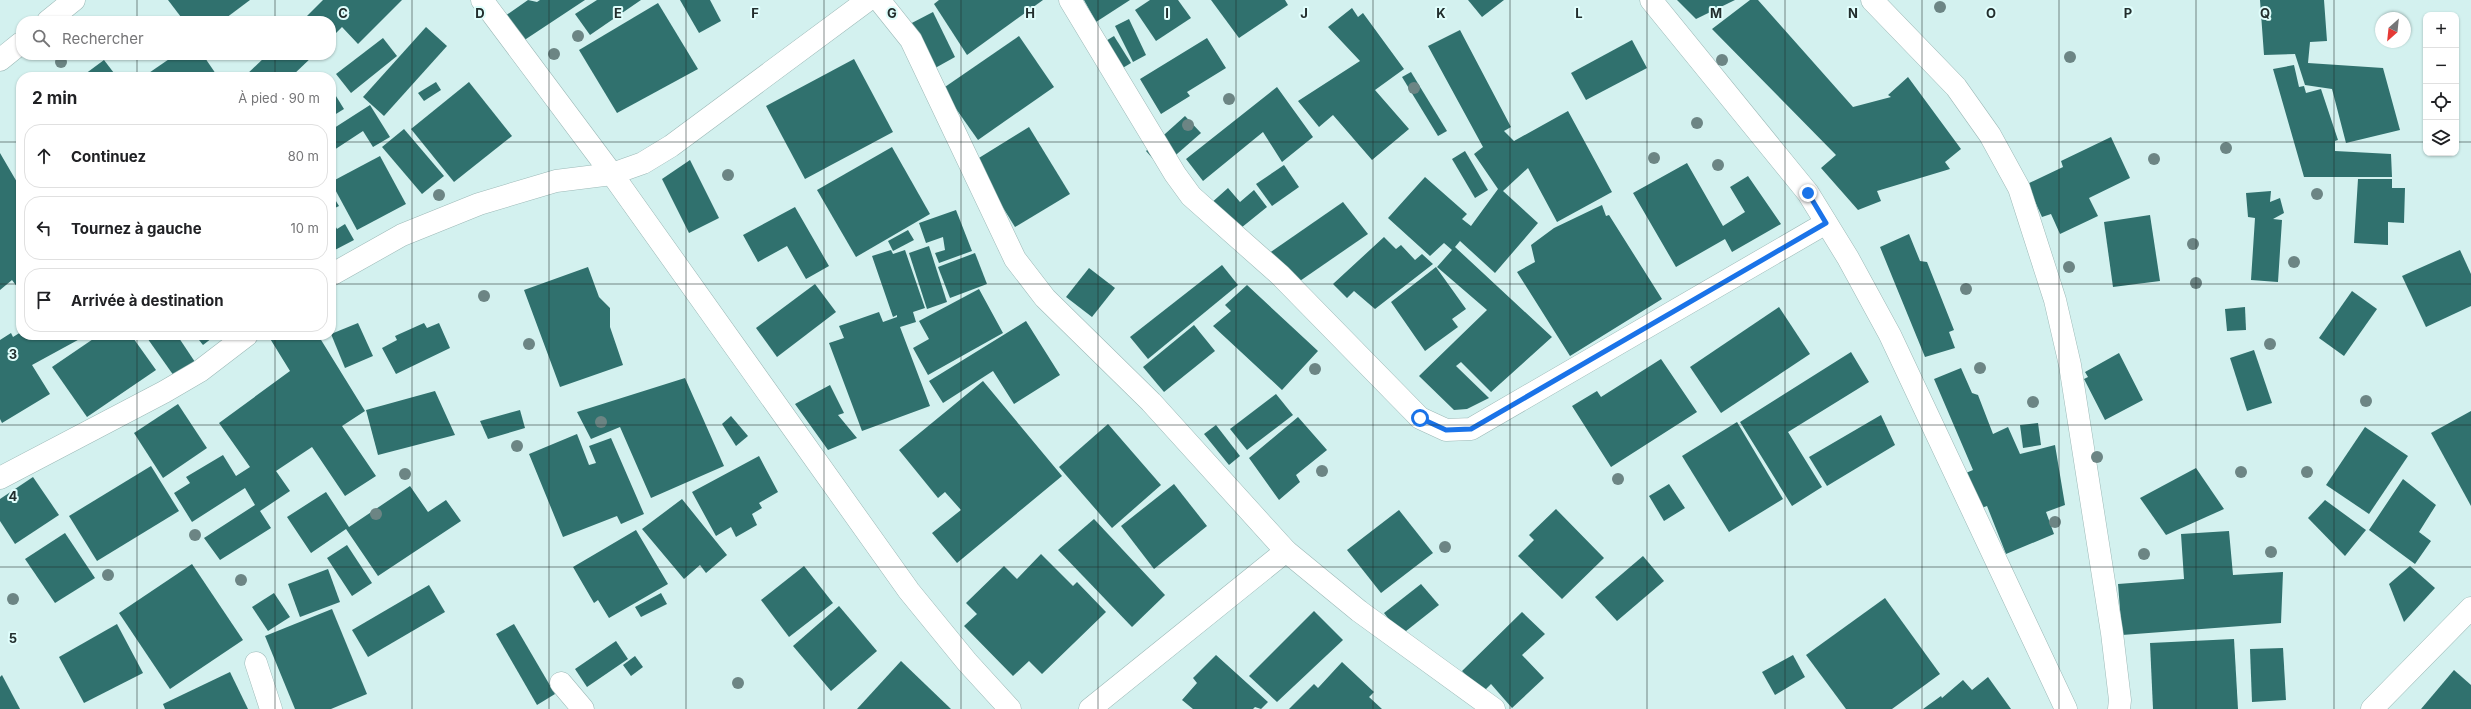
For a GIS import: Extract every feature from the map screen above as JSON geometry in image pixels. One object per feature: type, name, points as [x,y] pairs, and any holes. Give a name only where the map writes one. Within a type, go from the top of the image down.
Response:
[{"type":"street","points":[[54,16],[74,0]]},
{"type":"street","points":[[482,0],[612,174],[909,591],[967,662],[1010,709]]},
{"type":"street","points":[[336,272],[402,235],[479,204],[556,181],[612,174],[643,164],[671,146],[868,0]]},
{"type":"street","points":[[879,0],[911,40],[1016,259],[1045,298],[1151,402],[1286,551],[1359,611],[1494,709]]},
{"type":"street","points":[[1070,0],[1175,174],[1192,196],[1280,275],[1420,418],[1446,430],[1471,429],[1826,223]]},
{"type":"street","points":[[1651,0],[1808,193],[1826,223],[1890,335],[2066,709]]},
{"type":"street","points":[[1872,0],[1956,87],[1990,135],[2019,188],[2054,300],[2070,365],[2112,633],[2120,700],[2119,709]]},
{"type":"street","points":[[0,60],[16,47]]},
{"type":"street","points":[[0,478],[188,378],[240,340]]},
{"type":"street","points":[[1090,709],[1286,551]]},
{"type":"street","points":[[2372,709],[2471,608]]},
{"type":"street","points":[[256,663],[271,709]]},
{"type":"street","points":[[561,683],[583,709]]},
{"type":"building","points":[[168,0],[250,0],[229,16],[180,16]]},
{"type":"building","points":[[323,0],[402,0],[358,44],[342,27],[336,33],[336,16],[307,16]]},
{"type":"building","points":[[528,0],[537,2],[540,0],[585,0],[523,41],[505,16]]},
{"type":"building","points":[[597,0],[641,0],[590,35],[575,14]]},
{"type":"building","points":[[680,0],[710,0],[721,21],[699,33]]},
{"type":"building","points":[[939,0],[1043,0],[967,55],[934,4]]},
{"type":"building","points":[[1084,0],[1130,0],[1096,22]]},
{"type":"building","points":[[1150,0],[1178,0],[1191,18],[1156,41],[1135,10]]},
{"type":"building","points":[[1211,0],[1285,0],[1288,5],[1239,38]]},
{"type":"building","points":[[1468,0],[1504,0],[1482,17]]},
{"type":"building","points":[[1677,0],[1735,0],[1696,19]]},
{"type":"building","points":[[1750,0],[1758,0],[1853,107],[1891,97],[1888,95],[1908,77],[1961,149],[1945,162],[1950,169],[1877,191],[1881,201],[1858,210],[1821,168],[1836,155],[1712,29]]},
{"type":"building","points":[[2260,0],[2324,0],[2327,41],[2310,42],[2308,63],[2383,68],[2400,130],[2346,143],[2332,89],[2305,85],[2295,54],[2264,55]]},
{"type":"building","points":[[658,3],[698,69],[617,113],[579,50]]},
{"type":"building","points":[[1352,8],[1358,17],[1363,13],[1404,69],[1375,90],[1409,129],[1372,160],[1333,115],[1319,127],[1298,101],[1360,61],[1328,27]]},
{"type":"building","points":[[933,12],[955,57],[928,72],[906,26]]},
{"type":"building","points":[[1129,19],[1146,55],[1133,62],[1115,26]]},
{"type":"building","points":[[426,27],[447,46],[384,116],[363,97]]},
{"type":"building","points":[[1460,30],[1511,127],[1504,131],[1514,141],[1568,111],[1612,192],[1557,222],[1528,168],[1503,191],[1538,223],[1495,273],[1460,241],[1455,247],[1552,337],[1491,392],[1461,362],[1456,366],[1489,398],[1467,409],[1454,410],[1419,376],[1487,310],[1437,267],[1452,250],[1444,243],[1430,256],[1388,218],[1425,177],[1467,214],[1462,219],[1471,226],[1498,189],[1474,154],[1483,147],[1428,46]]},
{"type":"building","points":[[1019,36],[1054,87],[978,140],[942,89]]},
{"type":"building","points":[[1114,36],[1131,63],[1116,72],[1099,45]]},
{"type":"building","points":[[383,38],[397,56],[351,93],[336,74]]},
{"type":"building","points":[[1207,38],[1226,68],[1187,92],[1190,96],[1161,114],[1140,79]]},
{"type":"building","points":[[1632,40],[1647,68],[1586,100],[1571,73]]},
{"type":"building","points":[[854,59],[893,132],[805,179],[766,106]]},
{"type":"building","points":[[104,60],[113,72],[88,72]]},
{"type":"building","points":[[168,60],[206,60],[215,72],[150,72]]},
{"type":"building","points":[[262,60],[309,60],[296,72],[249,72]]},
{"type":"building","points":[[2294,65],[2299,87],[2304,86],[2306,93],[2321,89],[2338,140],[2335,141],[2335,151],[2391,154],[2392,177],[2304,177],[2273,69]]},
{"type":"building","points":[[1411,72],[1447,131],[1438,136],[1402,77]]},
{"type":"building","points":[[436,82],[441,90],[424,101],[418,93]]},
{"type":"building","points":[[469,82],[512,136],[454,182],[411,129]]},
{"type":"building","points":[[1277,87],[1313,137],[1282,162],[1263,132],[1203,181],[1186,159]]},
{"type":"building","points":[[336,96],[344,109],[336,114]]},
{"type":"building","points":[[370,105],[390,137],[373,147],[363,131],[336,149],[336,127]]},
{"type":"building","points":[[1185,116],[1201,133],[1161,168],[1146,151]]},
{"type":"building","points":[[1029,127],[1070,194],[1015,227],[974,161]]},
{"type":"building","points":[[404,129],[444,176],[422,194],[382,147]]},
{"type":"building","points":[[2111,137],[2130,178],[2089,198],[2098,216],[2060,234],[2051,214],[2042,217],[2027,184],[2063,167],[2061,161]]},
{"type":"building","points":[[892,147],[930,214],[856,257],[817,190]]},
{"type":"building","points":[[1465,151],[1488,190],[1475,198],[1452,159]]},
{"type":"building","points":[[0,153],[16,180],[16,285],[12,280],[0,290]]},
{"type":"building","points":[[380,156],[406,204],[357,230],[336,191],[336,179]]},
{"type":"building","points":[[690,160],[719,218],[689,233],[662,179]]},
{"type":"building","points":[[1687,163],[1723,226],[1745,212],[1730,187],[1748,176],[1781,224],[1732,252],[1725,239],[1676,267],[1633,193]]},
{"type":"building","points":[[1284,165],[1299,187],[1272,206],[1256,184]]},
{"type":"building","points":[[2358,179],[2392,179],[2392,188],[2405,188],[2404,223],[2388,222],[2388,245],[2354,243]]},
{"type":"building","points":[[1228,188],[1240,202],[1254,190],[1267,207],[1236,232],[1209,205]]},
{"type":"building","points":[[2271,191],[2270,202],[2280,198],[2284,213],[2273,219],[2282,220],[2278,282],[2251,280],[2255,218],[2248,217],[2246,193]]},
{"type":"building","points":[[1343,202],[1368,234],[1297,283],[1265,256]]},
{"type":"building","points":[[1602,205],[1606,216],[1609,215],[1662,299],[1570,356],[1517,272],[1535,262],[1531,245],[1554,228]]},
{"type":"building","points":[[795,207],[829,266],[806,279],[787,246],[758,262],[743,235]]},
{"type":"building","points":[[956,210],[972,251],[939,263],[935,253],[945,250],[943,237],[926,243],[919,223]]},
{"type":"building","points":[[2150,215],[2160,281],[2113,287],[2104,222]]},
{"type":"building","points":[[345,224],[354,240],[336,249],[336,227],[337,229]]},
{"type":"building","points":[[908,230],[914,240],[893,251],[888,241]]},
{"type":"building","points":[[1909,234],[1920,261],[1927,262],[1954,330],[1949,332],[1955,348],[1925,357],[1880,247]]},
{"type":"building","points":[[1384,237],[1396,249],[1401,245],[1415,260],[1422,254],[1433,264],[1375,309],[1354,291],[1347,298],[1333,284]]},
{"type":"building","points":[[929,246],[947,302],[927,309],[909,253]]},
{"type":"building","points":[[891,250],[893,254],[905,250],[925,308],[913,312],[916,322],[900,327],[930,406],[862,431],[829,343],[844,338],[839,326],[879,312],[883,322],[897,317],[897,315],[893,317],[872,256]]},
{"type":"building","points":[[2460,250],[2471,274],[2471,306],[2426,327],[2402,276]]},
{"type":"building","points":[[975,253],[987,284],[950,298],[938,267]]},
{"type":"building","points":[[1222,265],[1238,285],[1148,359],[1130,337]]},
{"type":"building","points":[[588,267],[599,297],[610,308],[610,327],[623,365],[560,387],[524,290]]},
{"type":"building","points":[[1436,267],[1466,309],[1452,319],[1458,327],[1425,351],[1391,302]]},
{"type":"building","points":[[1089,268],[1115,288],[1092,317],[1066,297]]},
{"type":"building","points":[[815,284],[836,312],[777,357],[756,328]]},
{"type":"building","points":[[1247,285],[1318,351],[1282,390],[1213,326],[1231,311],[1225,305]]},
{"type":"building","points":[[979,289],[1003,333],[928,375],[913,348],[929,339],[919,321]]},
{"type":"building","points":[[2352,291],[2377,309],[2344,356],[2319,338]]},
{"type":"building","points":[[1779,307],[1810,354],[1721,413],[1690,367]]},
{"type":"building","points":[[2245,307],[2246,330],[2227,331],[2225,309]]},
{"type":"building","points":[[1026,321],[1060,375],[1014,404],[993,371],[943,403],[929,381]]},
{"type":"building","points":[[358,323],[373,356],[345,368],[333,340],[336,340],[336,332]]},
{"type":"building","points":[[424,323],[427,328],[439,323],[450,348],[396,374],[382,348],[397,340],[395,336]]},
{"type":"building","points":[[1194,325],[1215,351],[1164,392],[1143,367]]},
{"type":"building","points":[[11,333],[13,337],[16,335],[16,340],[78,340],[32,365],[50,394],[2,423],[0,419],[0,340]]},
{"type":"building","points":[[92,340],[135,340],[156,370],[87,417],[52,367]]},
{"type":"building","points":[[149,340],[180,340],[195,362],[174,376]]},
{"type":"building","points":[[199,340],[210,340],[203,345]]},
{"type":"building","points":[[271,340],[321,340],[365,411],[342,426],[376,476],[345,496],[312,447],[276,471],[290,491],[260,511],[271,528],[220,560],[204,538],[255,505],[245,488],[192,522],[174,493],[190,483],[186,477],[223,455],[236,476],[250,467],[219,423],[290,371]]},
{"type":"building","points":[[2254,350],[2272,403],[2247,411],[2230,358]]},
{"type":"building","points":[[1851,352],[1869,382],[1788,432],[1822,487],[1792,506],[1740,422]]},
{"type":"building","points":[[2119,353],[2143,400],[2105,420],[2084,379],[2088,377],[2085,372]]},
{"type":"building","points":[[1661,359],[1697,412],[1611,467],[1572,406],[1597,391],[1601,397]]},
{"type":"building","points":[[1961,368],[1972,393],[1978,395],[1993,434],[2008,427],[2020,454],[2055,445],[2065,505],[2046,512],[2054,534],[2006,554],[1987,506],[1976,510],[1961,475],[1973,470],[1934,379]]},
{"type":"building","points":[[685,378],[724,466],[651,498],[620,427],[591,439],[577,412]]},
{"type":"building","points":[[983,381],[1062,476],[957,563],[932,533],[961,510],[945,492],[938,498],[899,450]]},
{"type":"building","points":[[830,385],[844,413],[838,415],[857,438],[828,450],[795,404]]},
{"type":"building","points":[[435,391],[455,435],[378,455],[366,410]]},
{"type":"building","points":[[1276,394],[1293,415],[1247,450],[1230,429]]},
{"type":"building","points":[[178,404],[207,448],[163,478],[134,433]]},
{"type":"building","points":[[520,410],[525,428],[488,439],[480,421]]},
{"type":"building","points":[[2471,411],[2471,506],[2431,433]]},
{"type":"building","points":[[1881,415],[1895,445],[1827,486],[1809,457]]},
{"type":"building","points":[[731,416],[748,436],[736,446],[722,424]]},
{"type":"building","points":[[1298,417],[1327,450],[1296,475],[1300,482],[1279,500],[1249,458]]},
{"type":"building","points":[[1737,422],[1783,499],[1729,532],[1682,456]]},
{"type":"building","points":[[2038,423],[2041,445],[2023,448],[2020,425]]},
{"type":"building","points":[[1108,424],[1161,485],[1112,528],[1059,467]]},
{"type":"building","points":[[1216,425],[1240,456],[1229,465],[1204,434]]},
{"type":"building","points":[[2365,427],[2408,456],[2369,514],[2326,485]]},
{"type":"building","points":[[577,434],[589,465],[596,463],[589,446],[611,438],[644,514],[621,524],[617,516],[563,537],[529,454]]},
{"type":"building","points":[[759,456],[778,492],[759,503],[762,508],[752,514],[757,525],[736,537],[731,527],[716,536],[692,492]]},
{"type":"building","points":[[151,466],[179,511],[97,561],[69,516]]},
{"type":"building","points":[[2196,468],[2224,509],[2166,535],[2140,498]]},
{"type":"building","points":[[33,477],[59,515],[15,544],[0,521],[0,499]]},
{"type":"building","points":[[2403,479],[2436,505],[2419,532],[2431,541],[2415,564],[2369,530]]},
{"type":"building","points":[[1174,484],[1207,526],[1154,569],[1121,526]]},
{"type":"building","points":[[1669,484],[1685,508],[1664,521],[1649,496]]},
{"type":"building","points":[[410,486],[428,512],[446,500],[461,521],[378,576],[346,529],[311,553],[287,517],[326,492],[349,527]]},
{"type":"building","points":[[682,499],[727,555],[706,573],[700,565],[684,579],[642,529]]},
{"type":"building","points":[[2325,500],[2366,530],[2345,556],[2308,518]]},
{"type":"building","points":[[1556,509],[1604,558],[1562,599],[1518,556],[1534,540],[1529,535]]},
{"type":"building","points":[[1399,510],[1433,553],[1381,593],[1347,550]]},
{"type":"building","points":[[1094,519],[1165,595],[1132,627],[1058,550]]},
{"type":"building","points":[[636,530],[668,584],[609,618],[598,600],[594,603],[573,567]]},
{"type":"building","points":[[2229,531],[2233,575],[2283,572],[2281,623],[2122,635],[2118,584],[2184,579],[2181,534]]},
{"type":"building","points":[[65,533],[95,578],[55,603],[25,559]]},
{"type":"building","points":[[347,545],[372,583],[352,596],[327,558]]},
{"type":"building","points":[[1041,554],[1073,586],[1077,582],[1106,612],[1042,674],[1029,661],[1013,676],[964,626],[977,614],[966,603],[1004,566],[1017,579]]},
{"type":"building","points":[[1643,556],[1664,581],[1617,621],[1595,597]]},
{"type":"building","points":[[192,564],[243,640],[170,689],[119,613]]},
{"type":"building","points":[[804,566],[833,603],[789,637],[761,600]]},
{"type":"building","points":[[2410,566],[2435,588],[2404,622],[2389,584]]},
{"type":"building","points":[[328,569],[340,602],[300,617],[288,584]]},
{"type":"building","points":[[1421,584],[1439,605],[1401,635],[1384,613]]},
{"type":"building","points":[[429,585],[445,612],[368,657],[352,630]]},
{"type":"building","points":[[274,593],[290,617],[268,631],[252,607]]},
{"type":"building","points":[[661,593],[667,604],[641,617],[635,607]]},
{"type":"building","points":[[1885,598],[1940,674],[1892,709],[1846,709],[1806,655]]},
{"type":"building","points":[[839,606],[877,651],[831,691],[793,646]]},
{"type":"building","points":[[332,609],[367,694],[331,709],[295,709],[265,636]]},
{"type":"building","points":[[1314,611],[1343,640],[1277,702],[1249,676]]},
{"type":"building","points":[[1522,612],[1545,634],[1522,655],[1544,678],[1512,708],[1491,684],[1482,693],[1462,671]]},
{"type":"building","points":[[117,624],[143,673],[84,703],[59,657]]},
{"type":"building","points":[[514,624],[555,694],[537,705],[496,634]]},
{"type":"building","points":[[2234,639],[2238,709],[2153,709],[2150,643]]},
{"type":"building","points":[[616,641],[628,659],[587,687],[575,669]]},
{"type":"building","points":[[2283,648],[2286,700],[2252,702],[2250,649]]},
{"type":"building","points":[[1216,655],[1268,702],[1261,709],[1255,707],[1253,709],[1193,709],[1182,700],[1197,683],[1193,678]]},
{"type":"building","points":[[1793,655],[1805,677],[1775,695],[1762,672]]},
{"type":"building","points":[[635,656],[643,667],[631,676],[623,665]]},
{"type":"building","points":[[901,661],[951,709],[857,709]]},
{"type":"building","points":[[1342,662],[1374,692],[1369,697],[1382,709],[1289,709],[1314,684],[1318,688]]},
{"type":"building","points":[[2454,670],[2471,685],[2471,709],[2421,709]]},
{"type":"building","points":[[230,672],[248,709],[165,709],[163,704]]},
{"type":"building","points":[[2,675],[20,709],[0,709],[0,677]]},
{"type":"building","points":[[1988,677],[2011,709],[1923,709],[1941,696],[1942,698],[1963,680],[1972,690]]},
{"type":"route","points":[[1420,418],[1446,430],[1471,429],[1826,223],[1808,193]]}]
